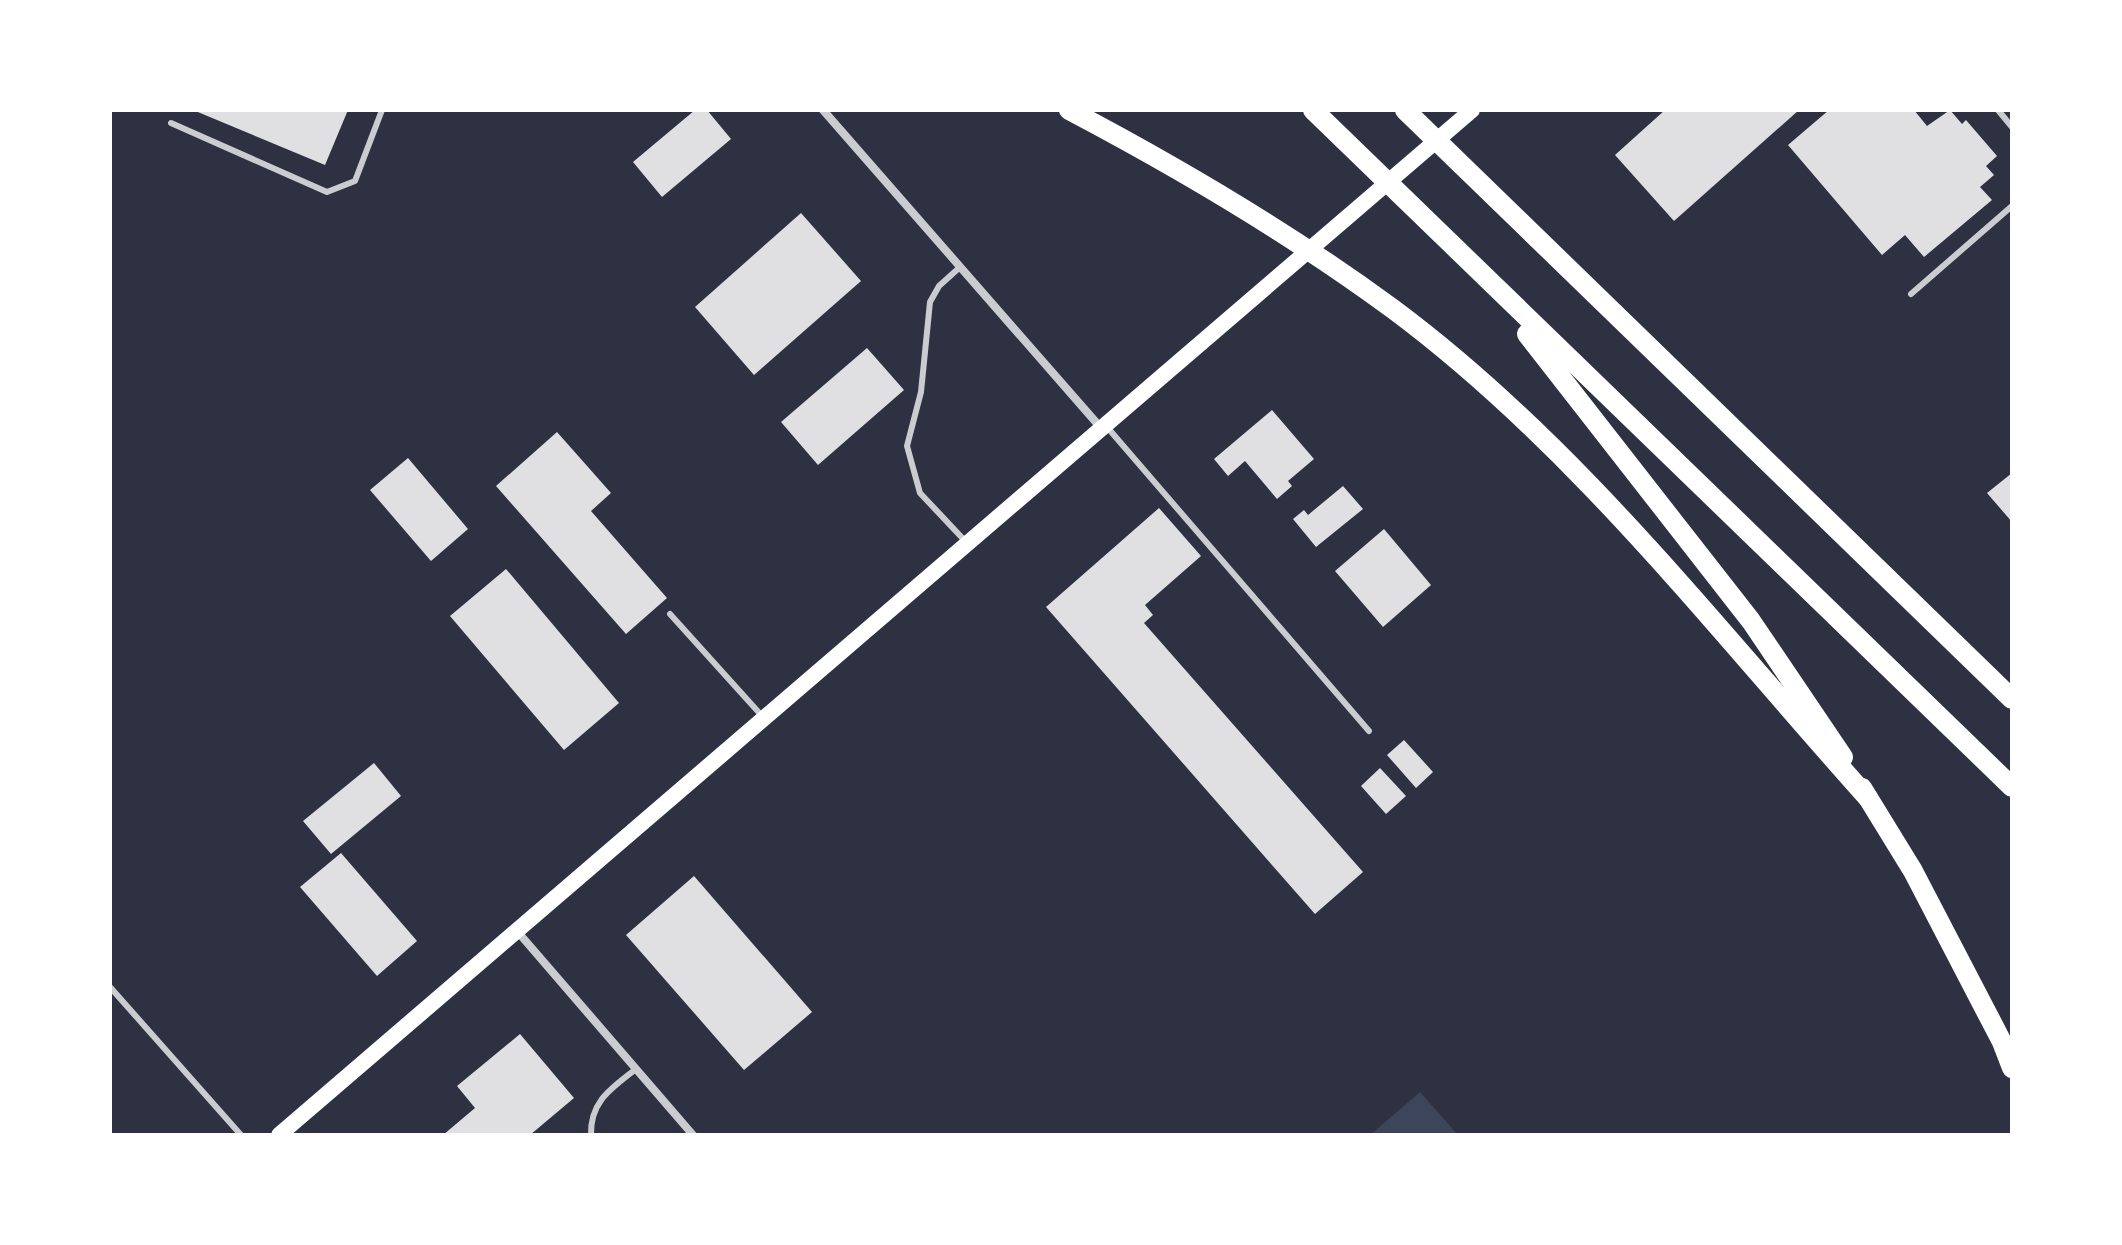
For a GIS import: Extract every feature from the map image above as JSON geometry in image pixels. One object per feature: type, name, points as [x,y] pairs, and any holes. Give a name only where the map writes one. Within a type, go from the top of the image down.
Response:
[{"type":"highway","points":[[1069,110],[1248,211],[1394,310],[1499,399],[1583,480],[1720,628],[1868,798]]},
{"type":"highway","points":[[1405,110],[2012,699]]},
{"type":"highway","points":[[1315,112],[2012,787]]},
{"type":"highway","points":[[1483,278],[1751,621],[1827,729],[1913,871],[2002,1042],[2012,1068]]},
{"type":"main road","points":[[282,1134],[1472,110]]},
{"type":"street","points":[[823,110],[959,268],[1103,426]]},
{"type":"street","points":[[517,931],[693,1135]]},
{"type":"lane","points":[[171,123],[327,192],[355,181],[382,110]]},
{"type":"lane","points":[[1998,110],[2012,127]]},
{"type":"lane","points":[[1911,294],[2012,206]]},
{"type":"lane","points":[[959,268],[939,286],[930,302],[921,392],[907,446],[920,493],[967,543]]},
{"type":"lane","points":[[1103,426],[1137,457],[1369,731]]},
{"type":"lane","points":[[670,614],[763,717]]},
{"type":"lane","points":[[110,987],[241,1135]]},
{"type":"lane","points":[[591,1135],[590,1118],[599,1099],[636,1069]]},
{"type":"shaded area","points":[[1420,1092],[1458,1135],[1370,1135]]},
{"type":"building","points":[[193,110],[348,110],[325,165]]},
{"type":"building","points":[[695,110],[707,110],[731,139],[662,197],[633,162]]},
{"type":"building","points":[[1665,110],[1799,110],[1674,221],[1615,155]]},
{"type":"building","points":[[1829,110],[1914,110],[1927,126],[1950,110],[1962,124],[1966,120],[1997,156],[1986,166],[1994,175],[1980,187],[1992,200],[1924,257],[1905,235],[1882,255],[1788,145]]},
{"type":"building","points":[[801,213],[861,281],[754,375],[695,307]]},
{"type":"building","points":[[867,348],[904,390],[818,465],[781,422]]},
{"type":"building","points":[[1272,410],[1314,459],[1288,481],[1292,486],[1277,499],[1245,461],[1228,476],[1214,459]]},
{"type":"building","points":[[557,432],[611,493],[591,511],[667,598],[626,634],[496,486]]},
{"type":"building","points":[[408,458],[468,529],[431,561],[370,490]]},
{"type":"building","points":[[2012,473],[2012,522],[1987,493]]},
{"type":"building","points":[[1343,486],[1363,509],[1316,547],[1293,519],[1304,510],[1308,515]]},
{"type":"building","points":[[1159,508],[1201,556],[1145,605],[1153,615],[1144,623],[1363,872],[1315,914],[1046,607]]},
{"type":"building","points":[[1384,529],[1431,585],[1383,627],[1335,571]]},
{"type":"building","points":[[506,569],[619,703],[564,750],[450,616]]},
{"type":"building","points":[[1404,740],[1433,772],[1416,788],[1387,755]]},
{"type":"building","points":[[374,763],[401,796],[331,854],[303,821]]},
{"type":"building","points":[[1380,768],[1406,796],[1386,814],[1361,786]]},
{"type":"building","points":[[341,853],[417,941],[377,976],[300,887]]},
{"type":"building","points":[[694,876],[812,1012],[744,1070],[626,935]]},
{"type":"building","points":[[520,1034],[574,1098],[530,1135],[443,1135],[475,1108],[457,1086]]}]
